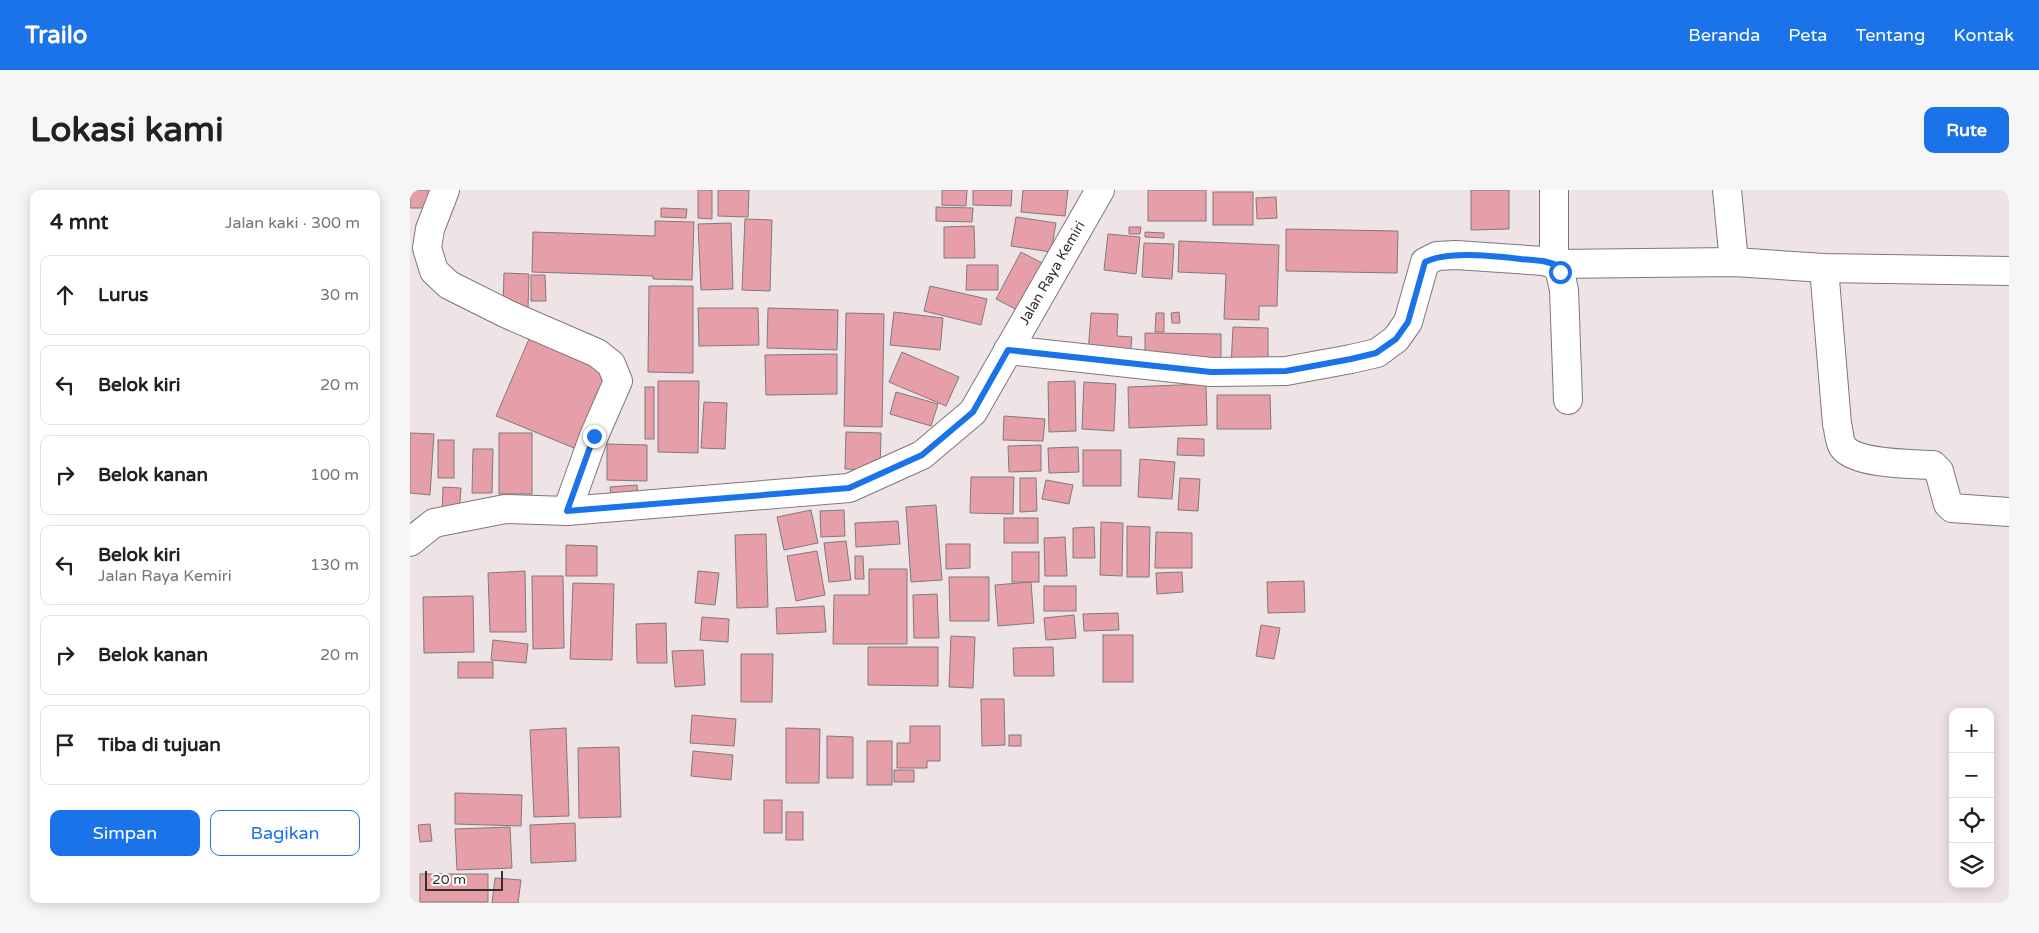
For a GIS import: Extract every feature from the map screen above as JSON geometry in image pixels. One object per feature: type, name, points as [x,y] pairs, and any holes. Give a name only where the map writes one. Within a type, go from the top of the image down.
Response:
[{"type":"street","points":[[445,190],[430,229],[427,248],[434,270],[443,280],[507,314],[598,353],[611,364],[618,381],[594,436],[567,511]]},
{"type":"street","name":"Jalan Raya Kemiri","points":[[410,542],[434,523],[505,509],[567,511],[849,488],[922,455],[973,412],[1100,190]]},
{"type":"street","points":[[1554,190],[1554,264],[1560,272],[1564,290],[1568,400]]},
{"type":"street","points":[[1727,190],[1734,262]]},
{"type":"street","points":[[1008,350],[1211,372],[1286,371],[1376,353],[1396,339],[1408,322],[1425,262],[1437,256],[1456,255],[1543,261],[1554,264],[1734,262],[1824,268],[2009,271]]},
{"type":"street","points":[[1824,268],[1837,424],[1842,446],[1853,455],[1874,460],[1932,465],[1940,471],[1948,504],[1952,508],[2009,512]]},
{"type":"building","points":[[410,190],[435,190],[435,208],[410,208]]},
{"type":"building","points":[[698,190],[712,190],[712,219],[698,218]]},
{"type":"building","points":[[718,190],[749,190],[748,217],[718,216]]},
{"type":"building","points":[[942,190],[967,190],[966,206],[942,205]]},
{"type":"building","points":[[973,190],[1012,190],[1011,206],[973,205]]},
{"type":"building","points":[[1023,190],[1068,190],[1065,216],[1021,212]]},
{"type":"building","points":[[1148,190],[1206,190],[1206,221],[1148,221]]},
{"type":"building","points":[[1471,190],[1509,190],[1509,229],[1471,230]]},
{"type":"building","points":[[1213,192],[1253,192],[1253,225],[1213,225]]},
{"type":"building","points":[[1276,197],[1277,218],[1257,219],[1256,198]]},
{"type":"building","points":[[936,207],[973,208],[972,222],[936,221]]},
{"type":"building","points":[[661,208],[687,209],[686,218],[661,217]]},
{"type":"building","points":[[1016,217],[1056,223],[1051,252],[1011,246]]},
{"type":"building","points":[[745,219],[772,220],[770,291],[742,290]]},
{"type":"building","points":[[655,221],[694,222],[692,280],[653,279],[653,276],[532,272],[533,232],[655,236]]},
{"type":"building","points":[[731,223],[733,289],[701,290],[698,224]]},
{"type":"building","points":[[974,226],[975,258],[944,258],[944,227]]},
{"type":"building","points":[[1129,227],[1141,227],[1140,234],[1129,234]]},
{"type":"building","points":[[1286,229],[1398,231],[1397,273],[1286,271]]},
{"type":"building","points":[[1145,232],[1164,233],[1164,238],[1145,237]]},
{"type":"building","points":[[1108,234],[1140,237],[1136,274],[1104,270]]},
{"type":"building","points":[[1179,241],[1279,245],[1277,306],[1259,306],[1259,320],[1224,319],[1226,274],[1178,272]]},
{"type":"building","points":[[1144,243],[1174,244],[1172,279],[1142,277]]},
{"type":"building","points":[[1021,252],[1046,265],[1021,312],[996,299]]},
{"type":"building","points":[[967,265],[998,265],[998,290],[966,290]]},
{"type":"building","points":[[504,273],[529,274],[528,309],[503,309]]},
{"type":"building","points":[[531,275],[545,275],[546,301],[531,301]]},
{"type":"building","points":[[649,286],[693,286],[693,373],[648,372]]},
{"type":"building","points":[[930,286],[987,299],[981,325],[924,311]]},
{"type":"building","points":[[698,308],[758,308],[759,345],[699,346]]},
{"type":"building","points":[[768,308],[838,310],[837,350],[767,348]]},
{"type":"building","points":[[894,312],[943,318],[940,350],[890,345]]},
{"type":"building","points":[[1179,312],[1180,323],[1172,323],[1171,313]]},
{"type":"building","points":[[846,313],[884,314],[882,427],[844,426]]},
{"type":"building","points":[[1091,313],[1118,314],[1117,336],[1132,337],[1130,357],[1088,354]]},
{"type":"building","points":[[1156,313],[1164,313],[1164,332],[1155,332]]},
{"type":"building","points":[[1233,327],[1268,328],[1268,369],[1231,367]]},
{"type":"building","points":[[1145,333],[1221,334],[1221,361],[1145,360]]},
{"type":"building","points":[[529,339],[611,373],[579,450],[496,416]]},
{"type":"building","points":[[902,352],[959,377],[946,406],[889,382]]},
{"type":"building","points":[[837,354],[837,394],[766,395],[765,355]]},
{"type":"building","points":[[658,381],[699,381],[698,453],[658,452]]},
{"type":"building","points":[[1075,381],[1076,431],[1049,432],[1048,382]]},
{"type":"building","points":[[1084,382],[1116,384],[1114,431],[1082,429]]},
{"type":"building","points":[[1206,384],[1207,425],[1129,428],[1128,387]]},
{"type":"building","points":[[645,387],[654,387],[654,439],[645,439]]},
{"type":"building","points":[[896,392],[938,404],[931,426],[890,414]]},
{"type":"building","points":[[1217,395],[1270,395],[1271,429],[1217,429]]},
{"type":"building","points":[[704,402],[727,403],[725,449],[701,448]]},
{"type":"building","points":[[1004,416],[1045,419],[1043,441],[1003,440]]},
{"type":"building","points":[[846,432],[881,433],[880,470],[845,469]]},
{"type":"building","points":[[410,433],[434,434],[430,495],[410,493]]},
{"type":"building","points":[[499,433],[532,433],[532,494],[499,494]]},
{"type":"building","points":[[1178,438],[1204,439],[1204,456],[1177,455]]},
{"type":"building","points":[[438,440],[454,440],[454,478],[438,478]]},
{"type":"building","points":[[607,444],[647,445],[647,481],[607,480]]},
{"type":"building","points":[[1041,445],[1041,471],[1009,472],[1008,446]]},
{"type":"building","points":[[1078,447],[1079,472],[1049,473],[1048,448]]},
{"type":"building","points":[[473,449],[493,449],[492,493],[472,493]]},
{"type":"building","points":[[1083,450],[1121,450],[1121,486],[1083,486]]},
{"type":"building","points":[[1140,459],[1175,462],[1172,499],[1138,497]]},
{"type":"building","points":[[971,477],[1014,477],[1013,514],[970,513]]},
{"type":"building","points":[[1020,478],[1036,478],[1037,511],[1020,512]]},
{"type":"building","points":[[1180,478],[1200,479],[1198,511],[1178,510]]},
{"type":"building","points":[[1046,480],[1073,485],[1069,504],[1042,499]]},
{"type":"building","points":[[637,485],[638,495],[611,496],[610,487]]},
{"type":"building","points":[[443,487],[461,488],[459,515],[442,514]]},
{"type":"building","points":[[936,505],[942,580],[911,582],[906,507]]},
{"type":"building","points":[[811,510],[818,543],[784,550],[777,517]]},
{"type":"building","points":[[844,510],[845,536],[821,537],[820,511]]},
{"type":"building","points":[[1004,518],[1038,518],[1038,543],[1004,543]]},
{"type":"building","points":[[898,521],[900,544],[856,547],[855,523]]},
{"type":"building","points":[[1101,522],[1123,523],[1122,576],[1100,575]]},
{"type":"building","points":[[1127,526],[1150,527],[1149,577],[1127,577]]},
{"type":"building","points":[[1094,527],[1095,558],[1073,558],[1073,528]]},
{"type":"building","points":[[1156,532],[1192,533],[1192,568],[1155,568]]},
{"type":"building","points":[[766,534],[768,607],[737,608],[735,535]]},
{"type":"building","points":[[1065,537],[1067,576],[1045,576],[1044,538]]},
{"type":"building","points":[[846,541],[851,580],[829,582],[824,543]]},
{"type":"building","points":[[946,544],[970,544],[970,568],[946,569]]},
{"type":"building","points":[[566,545],[597,546],[597,576],[566,576]]},
{"type":"building","points":[[817,551],[825,595],[796,601],[787,556]]},
{"type":"building","points":[[1012,552],[1039,552],[1039,582],[1012,582]]},
{"type":"building","points":[[855,556],[863,556],[864,579],[855,579]]},
{"type":"building","points":[[869,569],[907,569],[907,644],[833,644],[834,595],[869,595]]},
{"type":"building","points":[[525,571],[526,632],[490,632],[488,573]]},
{"type":"building","points":[[698,571],[719,573],[715,605],[695,603]]},
{"type":"building","points":[[1182,572],[1183,592],[1157,594],[1156,573]]},
{"type":"building","points":[[532,576],[563,576],[564,648],[533,649]]},
{"type":"building","points":[[949,577],[989,577],[989,621],[950,621]]},
{"type":"building","points":[[1304,581],[1305,612],[1268,613],[1267,582]]},
{"type":"building","points":[[1031,582],[1034,623],[998,626],[995,585]]},
{"type":"building","points":[[573,583],[614,584],[612,660],[570,659]]},
{"type":"building","points":[[1044,586],[1076,586],[1076,611],[1044,611]]},
{"type":"building","points":[[937,594],[939,638],[914,638],[913,595]]},
{"type":"building","points":[[473,596],[474,652],[424,653],[423,597]]},
{"type":"building","points":[[824,606],[826,632],[777,634],[776,608]]},
{"type":"building","points":[[1118,613],[1119,630],[1084,631],[1083,614]]},
{"type":"building","points":[[1074,615],[1076,638],[1046,640],[1044,618]]},
{"type":"building","points":[[702,617],[729,619],[728,642],[700,640]]},
{"type":"building","points":[[666,623],[667,663],[637,663],[636,624]]},
{"type":"building","points":[[1261,625],[1280,628],[1274,659],[1256,656]]},
{"type":"building","points":[[1103,635],[1133,635],[1133,682],[1103,682]]},
{"type":"building","points":[[951,636],[975,637],[973,688],[949,687]]},
{"type":"building","points":[[493,640],[528,644],[526,663],[491,660]]},
{"type":"building","points":[[868,647],[938,647],[938,686],[868,685]]},
{"type":"building","points":[[1053,647],[1054,676],[1014,676],[1013,648]]},
{"type":"building","points":[[703,650],[705,685],[675,687],[672,651]]},
{"type":"building","points":[[741,654],[773,654],[772,702],[741,702]]},
{"type":"building","points":[[458,662],[493,662],[493,678],[458,678]]},
{"type":"building","points":[[981,699],[1004,699],[1005,745],[982,746]]},
{"type":"building","points":[[692,715],[736,719],[734,746],[690,743]]},
{"type":"building","points":[[910,726],[940,726],[940,761],[927,761],[927,768],[897,768],[897,743],[910,743]]},
{"type":"building","points":[[566,728],[569,816],[534,817],[530,730]]},
{"type":"building","points":[[786,728],[820,729],[819,783],[786,783]]},
{"type":"building","points":[[1009,735],[1021,735],[1021,746],[1009,746]]},
{"type":"building","points":[[827,736],[853,737],[853,778],[827,778]]},
{"type":"building","points":[[867,741],[892,741],[892,785],[867,785]]},
{"type":"building","points":[[619,747],[621,817],[579,818],[578,748]]},
{"type":"building","points":[[693,751],[733,755],[731,780],[691,776]]},
{"type":"building","points":[[894,770],[914,770],[914,782],[894,782]]},
{"type":"building","points":[[455,793],[522,795],[521,826],[455,824]]},
{"type":"building","points":[[764,800],[782,800],[782,833],[764,833]]},
{"type":"building","points":[[786,812],[803,812],[803,840],[786,840]]},
{"type":"building","points":[[575,823],[576,861],[531,863],[530,825]]},
{"type":"building","points":[[430,824],[432,841],[420,842],[418,825]]},
{"type":"building","points":[[510,827],[512,868],[457,870],[455,829]]},
{"type":"building","points":[[420,874],[488,874],[488,902],[420,902]]},
{"type":"building","points":[[495,878],[521,880],[518,903],[492,903]]},
{"type":"route","points":[[594,436],[567,511],[849,488],[922,455],[973,412],[1008,350],[1211,372],[1286,371],[1376,353],[1396,339],[1408,322],[1425,262],[1437,256],[1456,255],[1543,261],[1554,264],[1560,272]]}]
